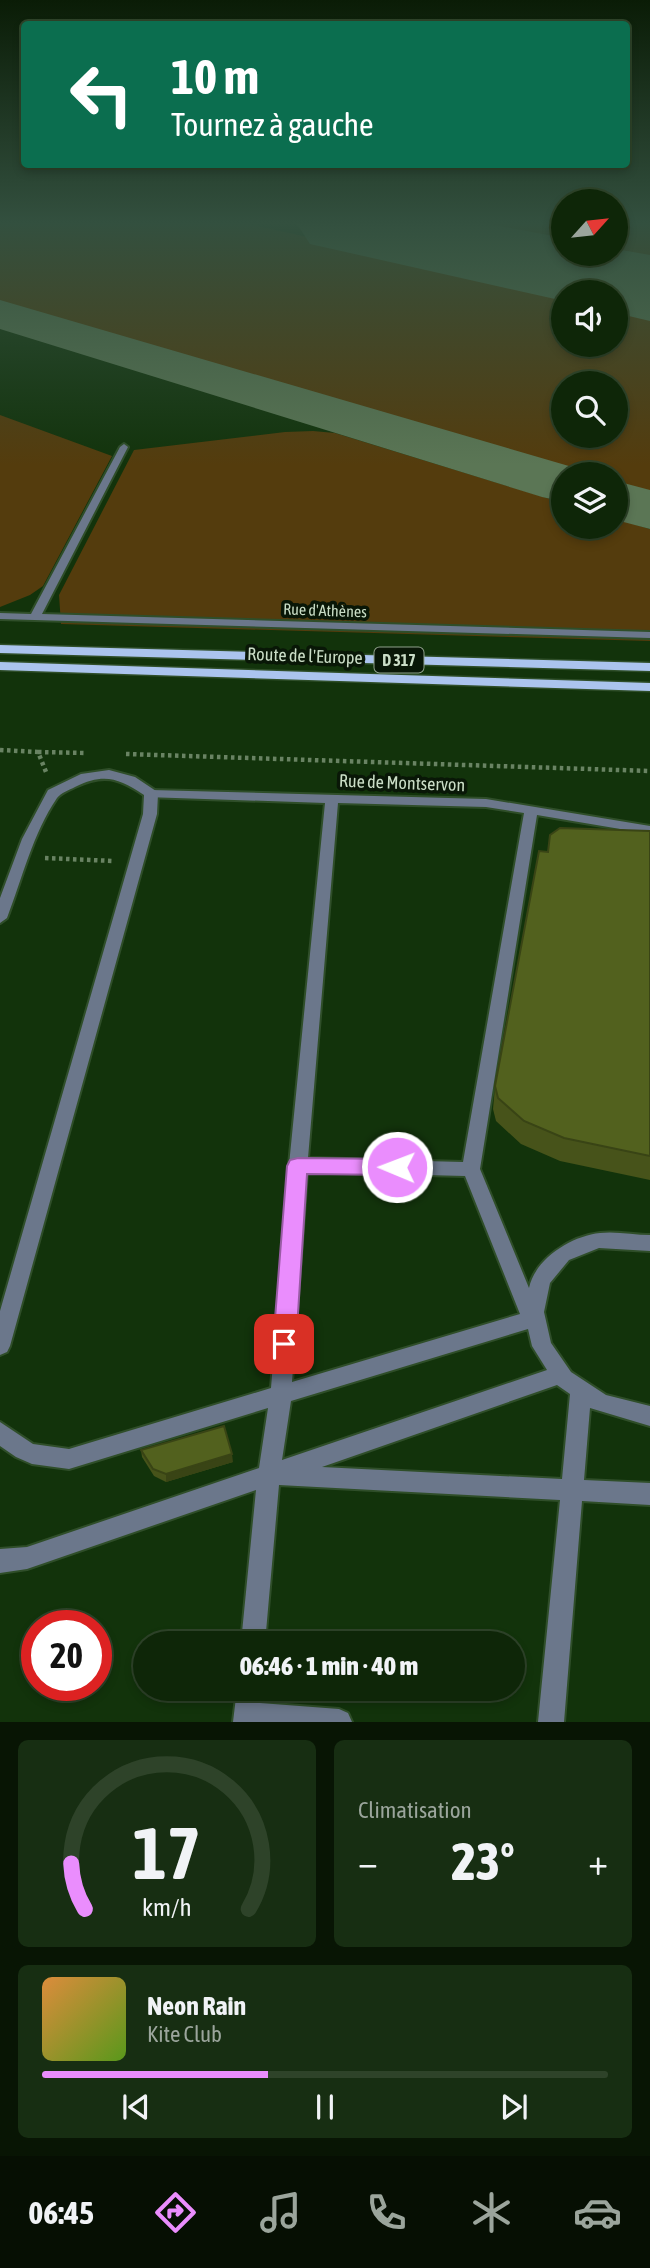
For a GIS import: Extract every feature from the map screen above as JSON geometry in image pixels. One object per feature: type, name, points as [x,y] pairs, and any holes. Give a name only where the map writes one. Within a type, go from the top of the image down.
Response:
[{"type":"main road","name":"Route de l'Europe","points":[[0,649],[650,667]]},
{"type":"main road","name":"Route de l'Europe","points":[[0,666],[650,687]]},
{"type":"street","points":[[35,617],[124,447]]},
{"type":"street","name":"Rue d'Athènes","points":[[0,616],[650,635]]},
{"type":"street","points":[[0,918],[29,839],[53,793],[86,777],[109,774],[130,780],[151,794],[150,814],[137,862],[0,1346]]},
{"type":"street","name":"Rue de Montservon","points":[[151,794],[486,803],[650,830]]},
{"type":"street","points":[[254,1631],[269,1475],[281,1395],[298,1166],[332,798]]},
{"type":"street","points":[[531,812],[471,1169],[532,1319],[541,1348],[560,1375],[581,1394],[626,1413],[650,1416]]},
{"type":"street","points":[[298,1166],[471,1169]]},
{"type":"street","points":[[532,1319],[535,1292],[541,1280],[548,1268],[569,1250],[596,1240],[628,1238],[650,1243]]},
{"type":"street","points":[[0,1432],[11,1443],[34,1456],[69,1459],[532,1319]]},
{"type":"street","points":[[0,1561],[27,1558],[560,1375]]},
{"type":"street","points":[[551,1722],[581,1394]]},
{"type":"street","points":[[269,1475],[650,1494]]},
{"type":"street","points":[[246,1718],[339,1722]]},
{"type":"path","points":[[0,750],[93,753]]},
{"type":"path","points":[[38,751],[53,793]]},
{"type":"path","points":[[121,754],[650,771]]},
{"type":"path","points":[[23,858],[137,862]]},
{"type":"shaded area","points":[[11,304],[551,304],[551,357],[628,357],[628,307],[650,312],[650,492],[628,486],[628,462],[551,463]]},
{"type":"shaded area","points":[[0,415],[112,456],[43,586],[30,595],[0,607]]},
{"type":"shaded area","points":[[285,432],[335,433],[551,499],[551,539],[628,539],[628,523],[650,529],[650,641],[61,624],[59,595],[134,450]]},
{"type":"building","points":[[560,828],[650,831],[650,1156],[564,1138],[524,1121],[498,1098],[495,1086],[539,851],[548,852],[550,835]]},
{"type":"building","points":[[224,1426],[232,1454],[166,1474],[153,1469],[141,1450]]},
{"type":"taxiway","points":[[0,314],[551,480]]},
{"type":"taxiway","points":[[628,504],[650,510]]},
{"type":"route","points":[[284,1344],[298,1166],[397,1167]]}]
